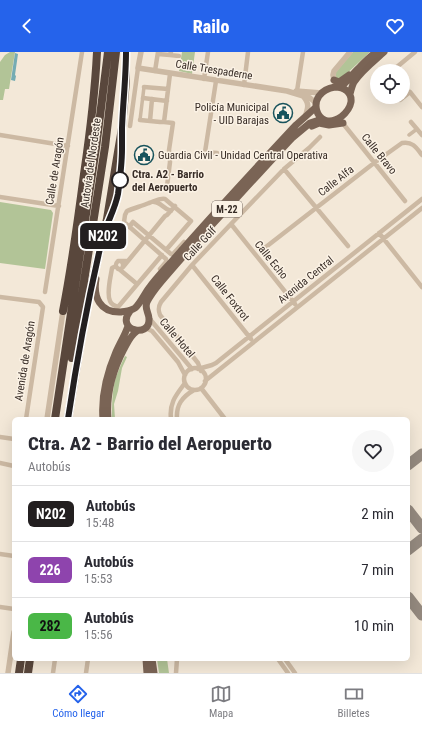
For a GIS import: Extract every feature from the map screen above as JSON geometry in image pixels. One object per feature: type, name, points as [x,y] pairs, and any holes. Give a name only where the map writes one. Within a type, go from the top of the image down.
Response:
[{"type":"highway","points":[[63,311],[83,170],[92,52]]},
{"type":"highway","points":[[63,311],[75,244],[91,126],[97,52]]},
{"type":"highway","name":"Autovía del Nordeste","points":[[63,417],[105,147],[116,52]]},
{"type":"highway","points":[[67,417],[88,300],[103,237],[122,128],[126,80],[126,52]]},
{"type":"highway","name":"Autovía del Nordeste","points":[[55,417],[95,156],[108,54]]},
{"type":"highway","points":[[67,417],[85,292],[83,284]]},
{"type":"highway","points":[[19,673],[21,661]]},
{"type":"highway","points":[[28,673],[30,661]]},
{"type":"main road","points":[[341,121],[322,119],[318,114],[316,105],[318,98],[322,93],[337,85],[344,85],[357,69],[376,52]]},
{"type":"main road","points":[[292,138],[315,124],[328,125],[341,121],[351,103],[350,94],[354,83],[361,74],[384,52]]},
{"type":"main road","points":[[337,85],[347,90],[350,94]]},
{"type":"main road","name":"M-22","points":[[133,310],[172,260],[316,105]]},
{"type":"main road","name":"M-22","points":[[147,315],[147,302],[177,263],[292,138],[310,123],[322,119]]},
{"type":"main road","points":[[103,237],[95,287],[98,300],[101,305],[113,311],[143,309],[147,315],[148,325],[142,330],[137,331],[130,338],[115,369],[108,398],[108,417]]},
{"type":"main road","points":[[133,310],[126,317],[126,321],[128,326],[137,331]]},
{"type":"main road","points":[[102,417],[103,397],[110,366],[128,326]]},
{"type":"main road","points":[[146,661],[147,673]]},
{"type":"main road","points":[[152,661],[154,673]]},
{"type":"street","name":"Calle de Aragón","points":[[45,292],[82,52]]},
{"type":"street","points":[[130,126],[141,52]]},
{"type":"street","points":[[204,79],[208,52]]},
{"type":"street","points":[[244,85],[248,52]]},
{"type":"street","points":[[297,91],[303,52]]},
{"type":"street","points":[[337,85],[333,75],[336,68],[350,52]]},
{"type":"street","points":[[400,64],[415,52]]},
{"type":"street","points":[[155,71],[158,53],[179,56]]},
{"type":"street","name":"Calle Trespaderne","points":[[138,68],[287,91],[322,93]]},
{"type":"street","points":[[164,122],[170,74]]},
{"type":"street","points":[[216,81],[205,152],[217,154]]},
{"type":"street","points":[[167,186],[170,162],[169,150],[173,123],[140,120],[144,87],[168,90]]},
{"type":"street","name":"Calle Trespaderne","points":[[287,91],[310,98],[316,105]]},
{"type":"street","points":[[410,92],[422,107]]},
{"type":"street","points":[[303,96],[308,107],[305,118]]},
{"type":"street","points":[[143,98],[167,101]]},
{"type":"street","points":[[150,121],[152,99]]},
{"type":"street","name":"Calle Bravo","points":[[341,121],[406,201]]},
{"type":"street","points":[[410,122],[422,135]]},
{"type":"street","points":[[409,135],[417,130]]},
{"type":"street","points":[[0,135],[68,146]]},
{"type":"street","name":"Calle Golf","points":[[197,369],[193,357],[160,315],[158,306],[192,265],[231,224],[284,169],[320,137]]},
{"type":"street","name":"Calle Alfa","points":[[262,250],[402,143],[412,143],[422,155]]},
{"type":"street","points":[[284,169],[348,246]]},
{"type":"street","points":[[129,227],[133,222],[170,254],[173,254],[230,193],[241,184]]},
{"type":"street","points":[[0,197],[59,206]]},
{"type":"street","points":[[148,289],[151,281],[166,262],[166,259],[124,221],[127,211],[156,200],[165,199],[191,220],[166,250]]},
{"type":"street","name":"Avenida Central","points":[[197,369],[216,363],[422,199]]},
{"type":"street","points":[[152,202],[159,203],[169,210]]},
{"type":"street","points":[[162,255],[118,307],[110,301],[108,294],[112,268],[120,266],[128,261],[167,215],[169,210],[175,206]]},
{"type":"street","name":"Avenida Central","points":[[205,381],[422,208]]},
{"type":"street","name":"Calle Echo","points":[[231,224],[298,306]]},
{"type":"street","points":[[379,233],[422,287]]},
{"type":"street","name":"Calle Foxtrot","points":[[192,265],[253,342]]},
{"type":"street","points":[[120,266],[138,284]]},
{"type":"street","name":"Avenida de Aragón","points":[[0,297],[39,302],[43,307],[26,417]]},
{"type":"street","points":[[47,417],[63,311]]},
{"type":"street","name":"Calle Hotel","points":[[147,315],[197,369]]},
{"type":"street","name":"Calle Hotel","points":[[145,328],[152,331],[178,362],[185,375]]},
{"type":"street","points":[[177,417],[179,404],[184,397],[203,386],[205,377],[197,369],[187,372],[184,380],[187,387],[194,390]]},
{"type":"street","points":[[171,417],[172,402],[185,383]]},
{"type":"street","points":[[200,388],[223,417]]},
{"type":"street","points":[[0,437],[12,439]]},
{"type":"street","points":[[0,463],[12,466]]},
{"type":"street","points":[[0,554],[12,556]]},
{"type":"street","points":[[0,607],[12,609]]},
{"type":"street","points":[[8,673],[12,646]]},
{"type":"street","points":[[53,673],[55,661]]},
{"type":"street","points":[[86,673],[88,661]]},
{"type":"street","points":[[176,673],[177,661]]},
{"type":"street","points":[[279,661],[288,673]]},
{"type":"street","points":[[286,661],[295,673]]},
{"type":"green space","points":[[10,52],[15,52],[9,89],[5,89],[3,100],[0,100],[0,62],[5,55]]},
{"type":"green space","points":[[182,52],[195,52],[192,74],[179,71]]},
{"type":"green space","points":[[353,52],[370,52],[342,78],[337,79],[336,72]]},
{"type":"green space","points":[[0,202],[51,210],[53,213],[45,269],[0,263]]},
{"type":"green space","points":[[125,356],[127,357],[122,368],[114,404],[115,417],[112,417],[112,398],[118,371]]},
{"type":"green space","points":[[157,661],[167,661],[169,673],[159,673]]},
{"type":"water","points":[[15,53],[18,54],[15,81],[11,80]]},
{"type":"taxiway","points":[[410,463],[422,454]]},
{"type":"taxiway","points":[[410,513],[422,528]]},
{"type":"taxiway","points":[[410,548],[422,539]]},
{"type":"taxiway","points":[[410,600],[422,615]]},
{"type":"bus line","name":"N202","points":[[68,417],[88,300],[103,237],[118,194],[121,171],[126,52]]},
{"type":"place","name":"Policía Municipal - UID Barajas","points":[[283,113]]},
{"type":"place","name":"Guardia Civil - Unidad Central Operativa","points":[[144,155]]},
{"type":"place","name":"Ctra. A2 - Barrio del Aeropuerto","points":[[120,180]]}]
